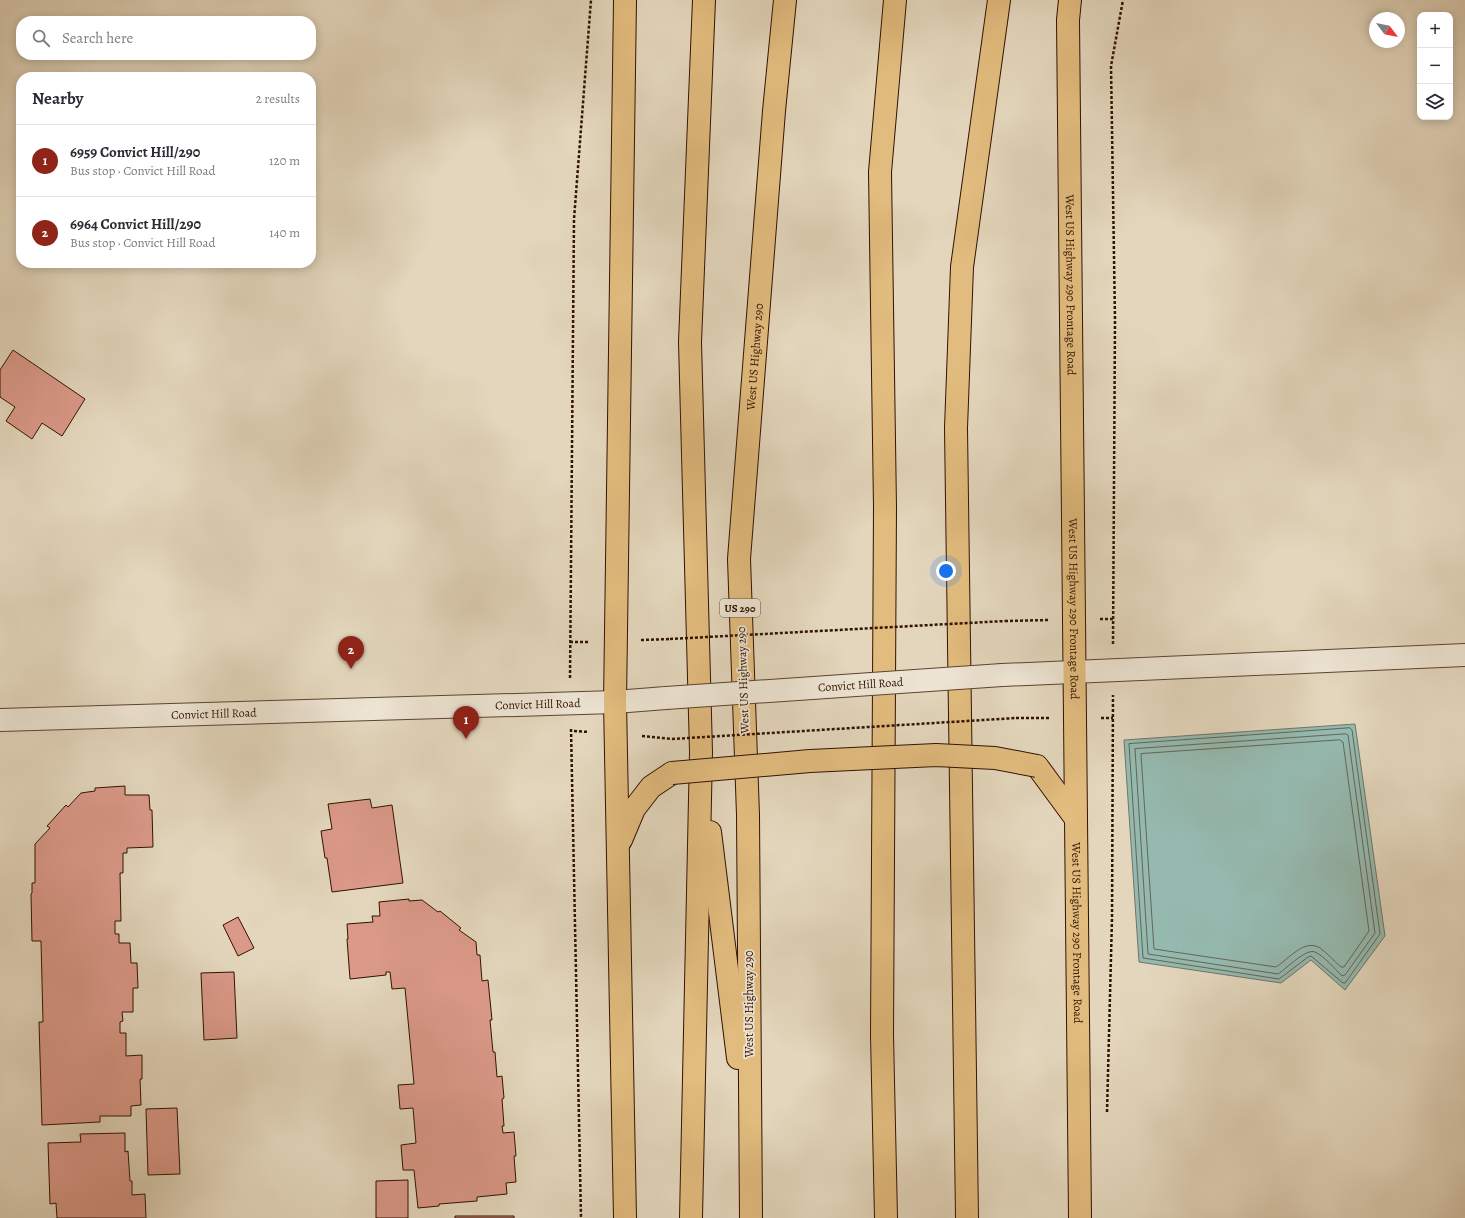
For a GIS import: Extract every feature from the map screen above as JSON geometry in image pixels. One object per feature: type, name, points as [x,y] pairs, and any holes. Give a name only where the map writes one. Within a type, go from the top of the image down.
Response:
[{"type":"main road","points":[[625,0],[615,702],[625,1218]]},
{"type":"main road","points":[[691,1218],[701,752],[690,342],[704,0]]},
{"type":"main road","name":"West US Highway 290","points":[[751,1218],[748,815],[739,559],[774,111],[785,0]]},
{"type":"main road","points":[[886,1218],[882,1035],[885,507],[880,172],[895,0]]},
{"type":"main road","points":[[967,1218],[956,428],[962,268],[999,0]]},
{"type":"main road","name":"West US Highway 290 Frontage Road","points":[[1070,0],[1068,20],[1080,1218]]},
{"type":"main road","points":[[701,752],[751,1166]]},
{"type":"main road","points":[[618,847],[634,809],[651,787],[672,773],[810,761],[936,755],[996,758],[1037,766],[1076,819]]},
{"type":"street","name":"Convict Hill Road","points":[[0,720],[615,702],[1002,674],[1465,655]]},
{"type":"path","points":[[581,1218],[572,731],[569,704],[574,219],[591,0]]},
{"type":"path","points":[[1107,1115],[1112,918],[1115,320],[1111,66],[1123,0]]},
{"type":"path","points":[[670,639],[1005,621]]},
{"type":"path","points":[[672,739],[1016,718]]},
{"type":"water","points":[[1355,724],[1385,936],[1345,990],[1311,960],[1281,983],[1139,962],[1124,740]]},
{"type":"building","points":[[13,350],[85,399],[62,436],[42,423],[32,439],[6,421],[15,407],[0,397],[0,370]]},
{"type":"building","points":[[125,786],[125,795],[149,795],[150,810],[152,810],[153,847],[127,848],[127,853],[123,853],[123,873],[120,873],[121,921],[115,921],[115,934],[119,934],[119,943],[130,943],[131,963],[137,963],[138,988],[133,988],[133,1012],[122,1012],[123,1021],[120,1022],[120,1033],[126,1033],[126,1056],[142,1055],[142,1079],[140,1079],[141,1105],[131,1106],[131,1116],[100,1116],[100,1122],[42,1125],[39,1022],[43,1022],[41,941],[32,941],[31,894],[32,883],[35,883],[35,844],[50,828],[47,826],[66,805],[68,807],[81,793],[95,791],[95,788]]},
{"type":"building","points":[[370,799],[372,808],[392,805],[403,883],[332,892],[321,831],[332,829],[328,804]]},
{"type":"building","points":[[409,899],[409,901],[422,900],[438,912],[440,911],[461,928],[459,930],[476,942],[477,955],[480,955],[482,981],[488,980],[492,1020],[490,1020],[497,1077],[502,1076],[504,1098],[502,1099],[504,1126],[502,1126],[503,1133],[514,1132],[516,1182],[506,1183],[507,1194],[477,1197],[477,1201],[439,1204],[439,1206],[418,1208],[414,1170],[403,1170],[401,1145],[416,1143],[413,1108],[400,1109],[398,1085],[414,1084],[405,988],[392,989],[390,972],[386,972],[386,975],[350,979],[347,924],[373,922],[372,916],[380,916],[379,902]]},
{"type":"building","points":[[238,917],[254,948],[238,956],[223,925]]},
{"type":"building","points":[[234,972],[237,1038],[204,1040],[201,973]]},
{"type":"building","points":[[177,1108],[180,1174],[148,1175],[146,1109]]},
{"type":"building","points":[[125,1133],[125,1152],[128,1151],[130,1181],[132,1181],[132,1195],[145,1194],[146,1218],[57,1218],[56,1203],[50,1204],[48,1143],[81,1142],[80,1134]]},
{"type":"building","points":[[408,1180],[408,1218],[376,1218],[376,1181]]},
{"type":"building","points":[[455,1216],[514,1216],[514,1218],[455,1218]]},
{"type":"place","name":"6964 Convict Hill/290","points":[[351,669]]},
{"type":"place","name":"6959 Convict Hill/290","points":[[466,739]]}]
